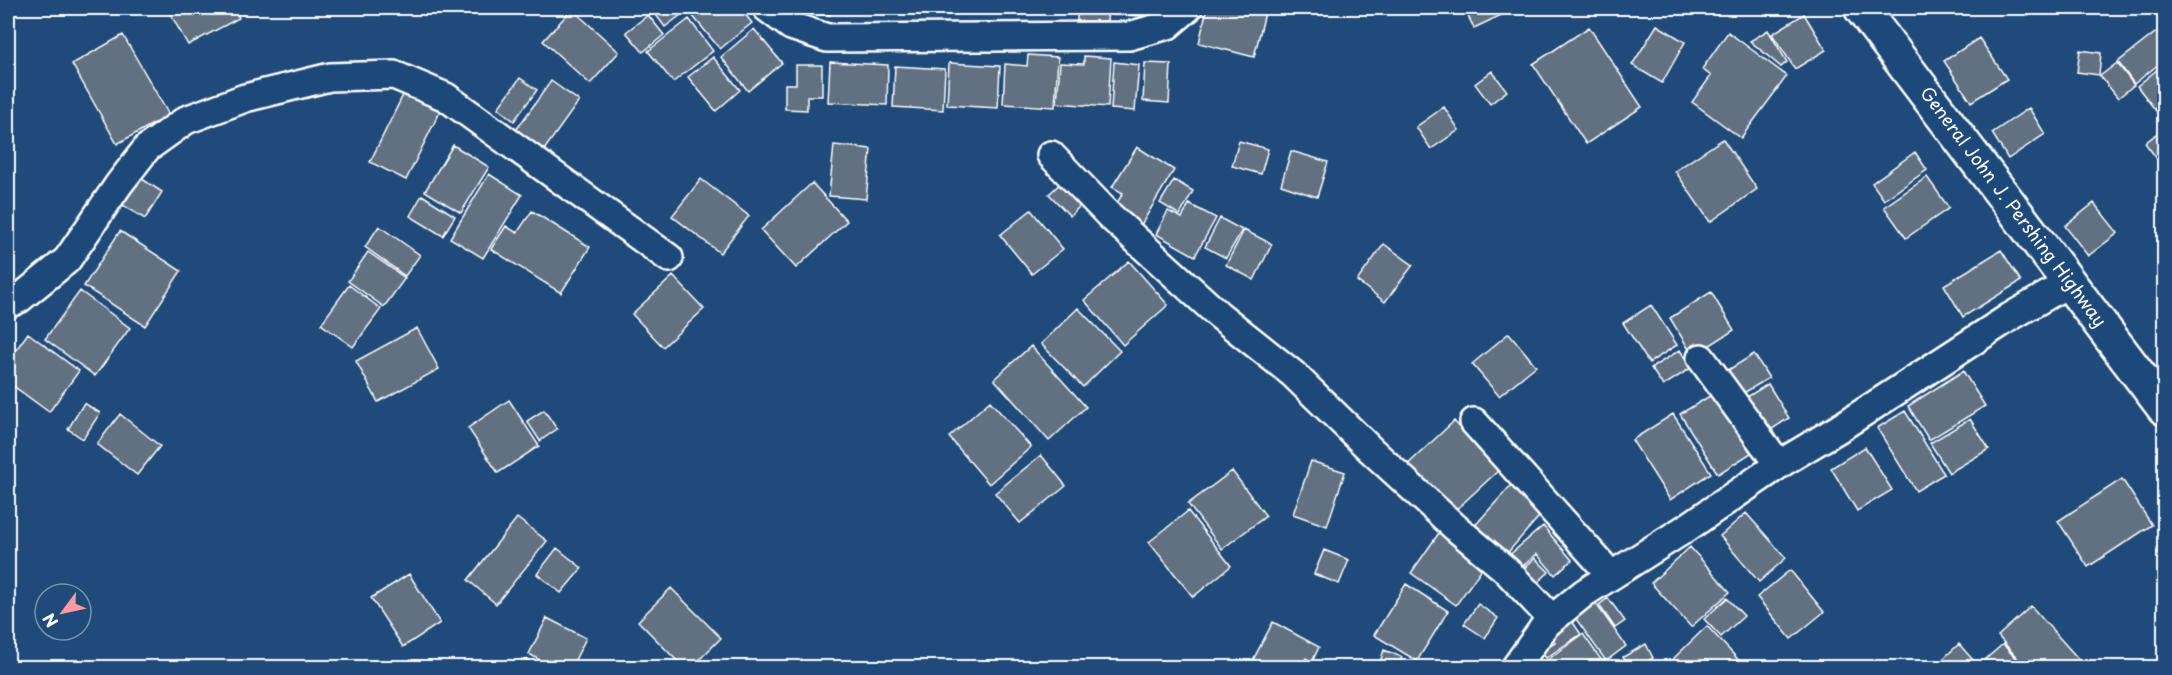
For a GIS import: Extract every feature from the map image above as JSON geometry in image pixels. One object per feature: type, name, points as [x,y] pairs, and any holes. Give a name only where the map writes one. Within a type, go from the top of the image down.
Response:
[{"type":"main road","name":"General John J. Pershing Highway","points":[[1861,8],[2164,408]]},
{"type":"street","points":[[767,8],[791,26],[827,38],[1129,36],[1168,25],[1188,8]]},
{"type":"street","points":[[8,304],[67,260],[119,184],[147,148],[186,120],[245,98],[330,77],[394,75],[446,97],[669,258]]},
{"type":"street","points":[[1051,155],[1118,223],[1219,315],[1293,374],[1371,450],[1456,528],[1506,570],[1552,619]]},
{"type":"street","points":[[1515,668],[1546,624],[1584,593],[2010,317],[2070,282]]},
{"type":"street","points":[[1701,358],[1779,465]]},
{"type":"street","points":[[1474,422],[1611,575]]},
{"type":"building","points":[[167,8],[234,8],[239,18],[188,45]]},
{"type":"building","points":[[651,8],[690,8],[665,27]]},
{"type":"building","points":[[701,8],[740,8],[752,23],[720,49],[692,15]]},
{"type":"building","points":[[801,8],[830,8],[830,15],[801,14]]},
{"type":"building","points":[[836,8],[894,8],[894,12],[836,11]]},
{"type":"building","points":[[909,8],[970,8],[970,13],[909,13]]},
{"type":"building","points":[[975,8],[1031,8],[1031,11],[975,11]]},
{"type":"building","points":[[1077,8],[1108,8],[1107,21],[1077,21]]},
{"type":"building","points":[[1113,8],[1171,8],[1171,16],[1112,15]]},
{"type":"building","points":[[1207,8],[1241,8],[1265,13],[1254,57],[1199,43]]},
{"type":"building","points":[[1464,8],[1516,8],[1474,28]]},
{"type":"building","points":[[1711,8],[1728,8],[1716,15]]},
{"type":"building","points":[[572,9],[619,52],[590,84],[543,41]]},
{"type":"building","points":[[1804,14],[1826,50],[1795,69],[1772,34]]},
{"type":"building","points":[[648,15],[664,35],[643,52],[626,32]]},
{"type":"building","points":[[689,19],[713,51],[673,82],[648,51]]},
{"type":"building","points":[[1657,25],[1685,42],[1662,83],[1632,65]]},
{"type":"building","points":[[2164,26],[2164,60],[2134,84],[2118,62]]},
{"type":"building","points":[[1589,27],[1642,107],[1586,144],[1533,64]]},
{"type":"building","points":[[754,29],[782,63],[748,91],[721,57]]},
{"type":"building","points":[[1768,30],[1787,62],[1781,67],[1750,41]]},
{"type":"building","points":[[1728,32],[1787,76],[1741,138],[1692,102],[1711,76],[1702,69]]},
{"type":"building","points":[[123,35],[169,115],[117,144],[72,64]]},
{"type":"building","points":[[1979,38],[2007,79],[1971,102],[1944,61]]},
{"type":"building","points":[[2080,50],[2101,53],[2099,75],[2077,72]]},
{"type":"building","points":[[1028,55],[1058,57],[1055,107],[1003,104],[1005,64],[1027,66]]},
{"type":"building","points":[[1084,56],[1111,58],[1108,107],[1057,103],[1060,63],[1084,64]]},
{"type":"building","points":[[713,57],[740,90],[716,111],[688,77]]},
{"type":"building","points":[[830,62],[888,65],[887,105],[828,102]]},
{"type":"building","points":[[1114,62],[1139,65],[1135,111],[1111,109]]},
{"type":"building","points":[[949,63],[1000,66],[998,108],[947,105]]},
{"type":"building","points":[[1145,63],[1171,64],[1169,103],[1143,101]]},
{"type":"building","points":[[2117,63],[2134,85],[2118,98],[2100,76]]},
{"type":"building","points":[[2164,64],[2164,112],[2160,116],[2137,86]]},
{"type":"building","points":[[796,65],[822,65],[822,96],[807,96],[807,110],[785,109],[785,84],[796,84]]},
{"type":"building","points":[[895,66],[945,69],[943,110],[893,107]]},
{"type":"building","points":[[1492,71],[1507,91],[1490,104],[1475,84]]},
{"type":"building","points":[[520,78],[537,90],[514,121],[498,108]]},
{"type":"building","points":[[551,81],[579,101],[544,150],[516,130]]},
{"type":"building","points":[[406,89],[442,107],[406,180],[370,162]]},
{"type":"building","points":[[1444,107],[1459,130],[1431,149],[1416,127]]},
{"type":"building","points":[[2029,108],[2045,134],[2008,159],[1992,133]]},
{"type":"building","points":[[2164,128],[2164,168],[2145,143]]},
{"type":"building","points":[[1723,139],[1757,189],[1710,222],[1675,171]]},
{"type":"building","points":[[1239,141],[1268,149],[1261,174],[1232,166]]},
{"type":"building","points":[[453,145],[489,167],[461,213],[425,191]]},
{"type":"building","points":[[834,145],[871,149],[866,199],[829,196]]},
{"type":"building","points":[[1137,147],[1174,170],[1138,230],[1111,213],[1123,193],[1112,187]]},
{"type":"building","points":[[1291,151],[1328,162],[1317,197],[1281,185]]},
{"type":"building","points":[[1915,152],[1927,170],[1884,200],[1872,183]]},
{"type":"building","points":[[489,174],[522,195],[483,258],[450,238]]},
{"type":"building","points":[[136,175],[162,192],[145,219],[118,202]]},
{"type":"building","points":[[1927,177],[1949,208],[1906,238],[1884,207]]},
{"type":"building","points":[[701,179],[749,216],[720,253],[672,216]]},
{"type":"building","points":[[1065,179],[1086,200],[1070,216],[1049,194]]},
{"type":"building","points":[[1174,180],[1193,191],[1180,215],[1160,203]]},
{"type":"building","points":[[812,183],[847,221],[796,268],[761,230]]},
{"type":"building","points":[[422,195],[455,216],[443,236],[410,216]]},
{"type":"building","points":[[2094,203],[2118,233],[2088,256],[2065,226]]},
{"type":"building","points":[[1189,204],[1216,218],[1195,256],[1156,234],[1168,211],[1182,218]]},
{"type":"building","points":[[1031,210],[1063,249],[1032,274],[1000,235]]},
{"type":"building","points":[[532,211],[590,247],[561,293],[491,249],[506,226],[517,233]]},
{"type":"building","points":[[1220,218],[1242,230],[1226,258],[1205,247]]},
{"type":"building","points":[[379,226],[420,255],[405,276],[365,247]]},
{"type":"building","points":[[1244,230],[1272,244],[1254,280],[1226,265]]},
{"type":"building","points":[[120,231],[181,271],[145,326],[84,286]]},
{"type":"building","points":[[1384,244],[1413,265],[1385,302],[1357,281]]},
{"type":"building","points":[[2001,250],[2021,281],[1963,317],[1944,285]]},
{"type":"building","points":[[368,252],[405,278],[384,307],[348,281]]},
{"type":"building","points":[[1129,261],[1168,305],[1123,345],[1084,300]]},
{"type":"building","points":[[673,276],[704,309],[663,347],[632,314]]},
{"type":"building","points":[[349,285],[381,309],[353,347],[321,324]]},
{"type":"building","points":[[80,291],[130,328],[95,376],[45,339]]},
{"type":"building","points":[[1711,292],[1734,330],[1693,356],[1670,318]]},
{"type":"building","points":[[1651,305],[1677,345],[1649,363],[1623,323]]},
{"type":"building","points":[[1078,308],[1120,351],[1083,387],[1041,344]]},
{"type":"building","points":[[417,328],[439,369],[378,402],[356,361]]},
{"type":"building","points":[[28,333],[79,371],[49,412],[8,382],[8,361]]},
{"type":"building","points":[[1509,333],[1536,366],[1499,396],[1472,364]]},
{"type":"building","points":[[1031,346],[1086,407],[1049,441],[994,379]]},
{"type":"building","points":[[1680,350],[1691,368],[1663,386],[1651,368]]},
{"type":"building","points":[[1754,354],[1769,378],[1737,397],[1722,374]]},
{"type":"building","points":[[1963,371],[1985,406],[1929,440],[1908,406]]},
{"type":"building","points":[[1768,384],[1789,418],[1763,435],[1742,400]]},
{"type":"building","points":[[1713,394],[1751,453],[1718,474],[1680,414]]},
{"type":"building","points":[[509,400],[539,446],[498,473],[468,428]]},
{"type":"building","points":[[990,401],[1031,447],[989,484],[949,437]]},
{"type":"building","points":[[84,403],[100,413],[83,439],[68,429]]},
{"type":"building","points":[[544,410],[557,429],[540,441],[527,421]]},
{"type":"building","points":[[1905,411],[1944,474],[1916,491],[1877,428]]},
{"type":"building","points":[[120,414],[160,446],[137,475],[97,444]]},
{"type":"building","points":[[1673,414],[1711,473],[1670,500],[1632,440]]},
{"type":"building","points":[[1970,419],[1989,449],[1949,473],[1930,443]]},
{"type":"building","points":[[1454,421],[1499,470],[1448,517],[1404,468]]},
{"type":"building","points":[[1865,447],[1892,490],[1857,511],[1831,468]]},
{"type":"building","points":[[1041,455],[1066,486],[1020,523],[995,493]]},
{"type":"building","points":[[1311,461],[1345,472],[1327,526],[1293,514]]},
{"type":"building","points":[[1232,471],[1266,516],[1222,549],[1188,504]]},
{"type":"building","points":[[2122,479],[2152,525],[2088,567],[2058,521]]},
{"type":"building","points":[[1513,483],[1544,511],[1503,558],[1471,530]]},
{"type":"building","points":[[1188,511],[1231,566],[1193,597],[1149,542]]},
{"type":"building","points":[[1746,513],[1786,558],[1759,582],[1720,536]]},
{"type":"building","points":[[517,518],[547,541],[496,604],[468,580]]},
{"type":"building","points":[[1543,526],[1572,560],[1555,575],[1537,554],[1518,570],[1507,557]]},
{"type":"building","points":[[1443,527],[1488,560],[1456,605],[1411,573]]},
{"type":"building","points":[[1690,547],[1730,592],[1691,627],[1651,583]]},
{"type":"building","points":[[557,548],[582,568],[561,593],[537,574]]},
{"type":"building","points":[[1324,550],[1349,560],[1339,584],[1314,574]]},
{"type":"building","points":[[1535,558],[1549,572],[1532,588],[1519,573]]},
{"type":"building","points":[[1790,570],[1824,612],[1791,639],[1757,597]]},
{"type":"building","points":[[409,574],[440,623],[403,647],[371,598]]},
{"type":"building","points":[[1406,584],[1448,611],[1417,661],[1374,635]]},
{"type":"building","points":[[671,588],[721,638],[691,668],[684,668],[638,621]]},
{"type":"building","points":[[1592,598],[1626,646],[1606,661],[1571,612]]},
{"type":"building","points":[[1608,598],[1625,621],[1615,628],[1599,605]]},
{"type":"building","points":[[1727,598],[1744,616],[1721,637],[1704,619]]},
{"type":"building","points":[[1478,604],[1498,618],[1485,638],[1464,624]]},
{"type":"building","points":[[2031,606],[2082,663],[2077,668],[2026,668],[1998,636]]},
{"type":"building","points":[[1569,617],[1581,634],[1546,658],[1541,651],[1555,642],[1548,631]]},
{"type":"building","points":[[547,618],[586,638],[571,668],[554,668],[529,654]]},
{"type":"building","points":[[1273,622],[1319,647],[1312,662],[1306,658],[1301,668],[1261,668],[1262,665],[1253,660]]},
{"type":"building","points":[[1707,626],[1746,668],[1681,668],[1673,659]]},
{"type":"building","points":[[1583,634],[1607,668],[1545,668],[1542,664]]},
{"type":"building","points":[[1646,644],[1653,658],[1637,668],[1629,668],[1623,657]]},
{"type":"building","points":[[1959,644],[1980,668],[1933,668]]},
{"type":"building","points":[[2003,644],[2024,668],[1983,668],[1980,664]]},
{"type":"building","points":[[1384,650],[1402,657],[1399,664],[1407,668],[1378,668]]},
{"type":"building","points":[[526,660],[540,668],[523,668]]}]
